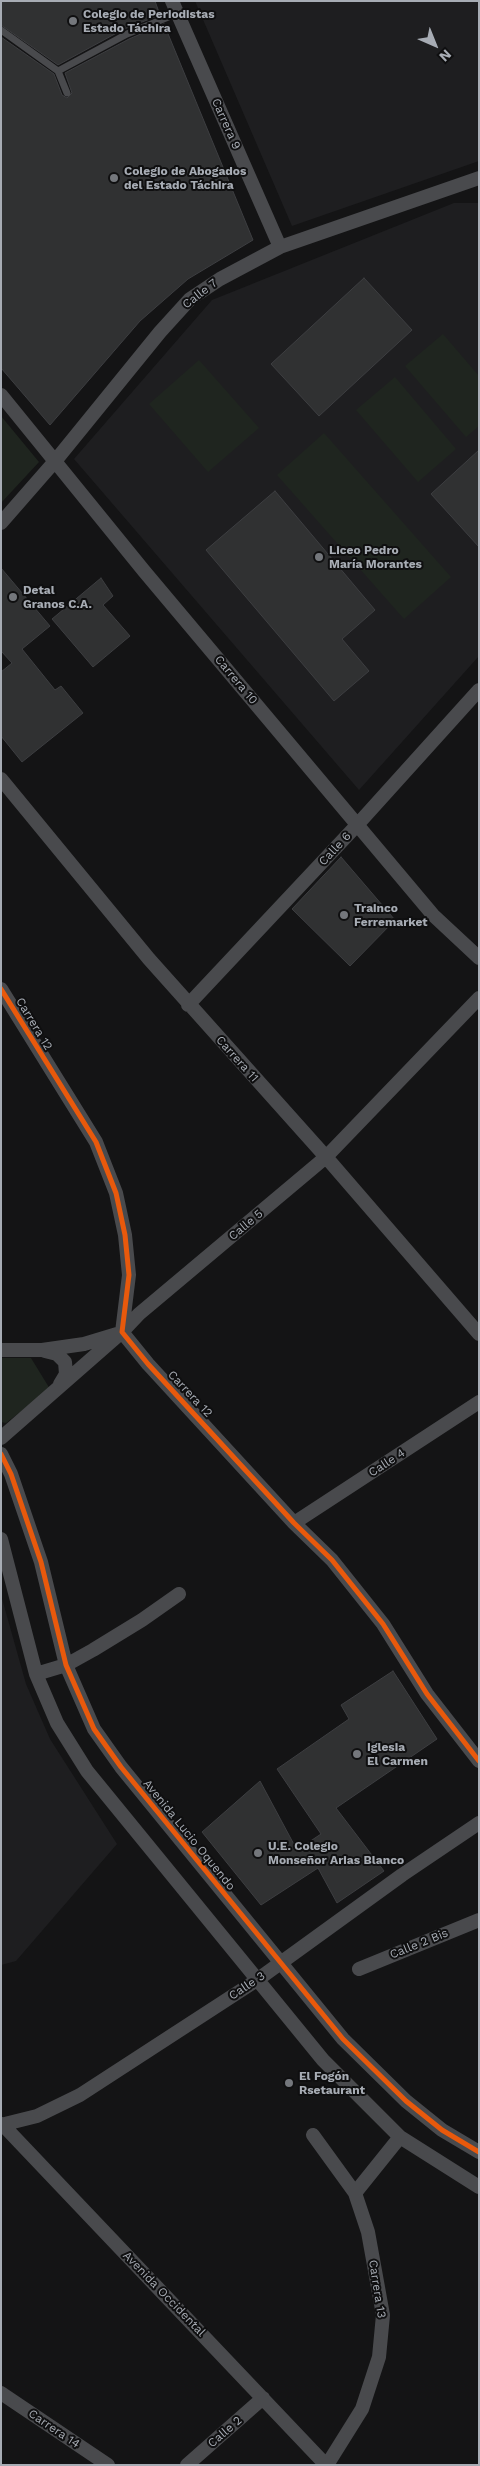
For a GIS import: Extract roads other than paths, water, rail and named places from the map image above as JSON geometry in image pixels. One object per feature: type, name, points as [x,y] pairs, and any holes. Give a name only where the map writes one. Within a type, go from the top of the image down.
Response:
[{"type":"street","name":"Carrera 9","points":[[175,7],[280,247]]},
{"type":"street","name":"Calle 7","points":[[1,523],[56,460],[160,332],[190,299],[220,279],[280,247],[479,178]]},
{"type":"street","name":"Carrera 10","points":[[1,395],[56,460],[144,571],[433,915],[479,958]]},
{"type":"street","name":"Calle 6","points":[[188,1005],[358,824],[479,690]]},
{"type":"street","name":"Carrera 11","points":[[1,778],[95,896],[188,1005],[326,1157],[479,1334]]},
{"type":"street","name":"Carrera 12","points":[[1,989],[96,1142],[116,1193],[125,1235],[130,1275],[122,1332],[148,1364],[294,1523],[332,1560],[383,1624],[427,1694],[479,1760]]},
{"type":"street","name":"Calle 5","points":[[1,1438],[122,1332],[139,1314],[326,1157],[479,998]]},
{"type":"street","points":[[1,1350],[42,1350],[84,1344],[122,1332]]},
{"type":"street","points":[[42,1350],[57,1354],[65,1362],[65,1377],[55,1392]]},
{"type":"street","name":"Calle 4","points":[[294,1523],[479,1402]]},
{"type":"street","name":"Avenida Lucio Oquendo","points":[[1,1454],[11,1474],[41,1562],[66,1665],[94,1729],[121,1767],[343,2039],[406,2101],[442,2130],[479,2152]]},
{"type":"street","points":[[1,1539],[36,1674],[57,1723],[87,1771],[323,2060],[400,2137],[479,2187]]},
{"type":"street","points":[[36,1674],[66,1665],[142,1620],[179,1594]]},
{"type":"street","name":"Calle 3","points":[[2,2124],[37,2116],[80,2095],[257,1980],[479,1823]]},
{"type":"street","name":"Calle 2 Bis","points":[[359,1969],[479,1920]]},
{"type":"street","name":"Avenida Occidental","points":[[2,2124],[326,2465]]},
{"type":"street","name":"Carrera 13","points":[[313,2135],[355,2193],[368,2232],[384,2315],[379,2357],[362,2409],[326,2465]]},
{"type":"street","points":[[355,2193],[400,2137]]},
{"type":"street","name":"Carrera 14","points":[[1,2393],[108,2465]]},
{"type":"street","name":"Calle 2","points":[[187,2465],[263,2398]]},
{"type":"lane","points":[[58,71],[175,7]]},
{"type":"lane","points":[[1,30],[58,71],[67,93]]},
{"type":"place","name":"Colegio de Periodistas Estado Táchira","points":[[73,21]]},
{"type":"place","name":"Colegio de Abogados del Estado Táchira","points":[[114,178]]},
{"type":"place","name":"Liceo Pedro María Morantes","points":[[319,557]]},
{"type":"place","name":"Detal Granos C.A.","points":[[13,597]]},
{"type":"place","name":"Trainco Ferremarket","points":[[344,915]]},
{"type":"place","name":"Iglesia El Carmen","points":[[357,1754]]},
{"type":"place","name":"U.E. Colegio Monseñor Arias Blanco","points":[[258,1853]]},
{"type":"place","name":"El Fogón Rsetaurant","points":[[289,2083]]}]
